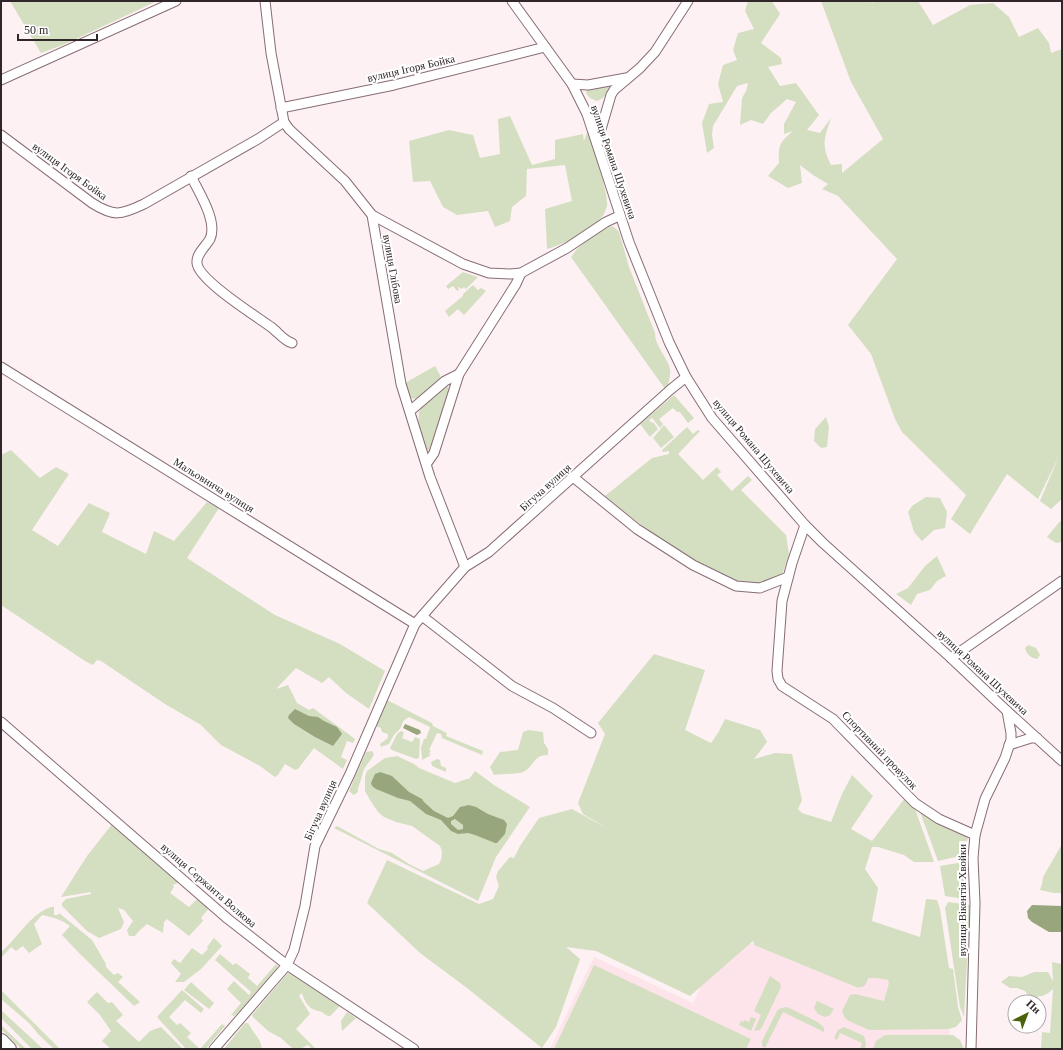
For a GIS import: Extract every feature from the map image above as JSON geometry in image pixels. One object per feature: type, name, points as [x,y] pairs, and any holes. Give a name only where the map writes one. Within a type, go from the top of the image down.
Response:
[{"type":"main road","points":[[1,1041],[9,1049]]},
{"type":"street","points":[[1,80],[176,1]]},
{"type":"street","name":"вулиця Глібова","points":[[265,1],[271,52],[284,122],[289,129],[345,182],[372,215],[401,384],[430,476],[465,567]]},
{"type":"street","name":"вулиця Романа Шухевича","points":[[512,1],[572,84],[587,114],[619,216],[669,342],[686,377],[712,418],[805,525],[823,543],[1062,760]]},
{"type":"street","points":[[597,143],[611,95],[614,90],[626,78],[640,68],[655,52],[688,1]]},
{"type":"street","name":"вулиця Ігоря Бойка","points":[[281,108],[394,85],[545,47]]},
{"type":"street","points":[[572,84],[588,86],[626,78]]},
{"type":"street","name":"вулиця Ігоря Бойка","points":[[1,135],[92,203],[107,212],[117,213],[131,210],[258,139],[284,122]]},
{"type":"street","points":[[191,176],[211,218],[212,226],[210,237],[197,260],[198,268],[229,298],[292,343]]},
{"type":"street","points":[[372,215],[448,256],[489,273],[521,273],[567,248],[606,222],[619,216]]},
{"type":"street","points":[[427,464],[434,453],[460,374],[514,288],[521,273]]},
{"type":"street","name":"Мальовнича вулиця","points":[[1,367],[414,624]]},
{"type":"street","points":[[410,411],[445,381],[460,374]]},
{"type":"street","name":"Бігуча вулиця","points":[[214,1049],[287,965],[294,950],[305,906],[315,846],[350,774],[414,624],[465,567],[489,552],[686,377]]},
{"type":"street","points":[[573,477],[637,529],[692,565],[736,586],[760,588],[788,577]]},
{"type":"street","name":"Спортивний провулок","points":[[805,525],[792,563],[782,601],[776,671],[778,679],[782,686],[833,719],[915,803],[939,819],[975,835]]},
{"type":"street","points":[[951,658],[1062,581]]},
{"type":"street","points":[[422,616],[512,686],[553,708],[591,733]]},
{"type":"street","name":"вулиця Вікентія Хвойки","points":[[971,1049],[975,903],[973,858],[975,835],[985,799],[1009,745],[1011,733],[1007,711]]},
{"type":"street","name":"вулиця Сержанта Волкова","points":[[1,722],[228,919],[287,965],[414,1049]]},
{"type":"street","points":[[1009,745],[1031,738],[1037,738]]},
{"type":"shaded area","points":[[10,1],[157,1],[63,45],[41,53]]},
{"type":"shaded area","points":[[748,1],[772,1],[780,14],[761,43],[781,58],[782,64],[768,67],[780,86],[796,83],[819,115],[807,130],[820,133],[831,118],[825,137],[826,152],[831,165],[842,164],[842,173],[883,139],[851,82],[821,1],[871,1],[872,3],[875,1],[918,1],[933,25],[970,5],[993,3],[1009,17],[1019,37],[1038,28],[1049,43],[1051,53],[1062,49],[1062,499],[1051,509],[1040,501],[1059,456],[1038,499],[1007,474],[970,534],[951,519],[966,495],[902,432],[895,419],[871,354],[848,325],[897,259],[838,196],[822,189],[828,184],[800,165],[802,183],[788,188],[768,176],[779,163],[781,144],[793,131],[784,134],[784,124],[796,102],[787,99],[771,113],[763,124],[751,120],[740,125],[742,98],[748,83],[737,86],[713,126],[712,135],[714,148],[707,153],[702,123],[709,104],[723,102],[718,84],[723,65],[737,60],[733,50],[738,33],[754,29],[745,11]]},
{"type":"shaded area","points":[[615,82],[605,96],[600,100],[597,101],[589,97],[587,94],[587,89]]},
{"type":"shaded area","points":[[510,116],[532,165],[555,159],[555,140],[583,134],[584,141],[588,129],[603,180],[607,206],[604,214],[598,222],[583,234],[547,249],[545,209],[572,201],[565,165],[527,169],[526,196],[512,207],[510,221],[495,227],[488,211],[457,215],[443,207],[430,181],[413,182],[409,141],[449,130],[473,135],[480,158],[500,154],[498,119]]},
{"type":"shaded area","points":[[603,227],[614,227],[619,232],[629,267],[655,333],[657,343],[670,369],[667,388],[665,389],[571,257],[577,249]]},
{"type":"shaded area","points":[[463,272],[478,277],[466,289],[464,287],[461,289],[459,287],[459,290],[457,291],[453,286],[448,289],[446,286]]},
{"type":"shaded area","points":[[473,285],[478,290],[481,288],[486,291],[464,315],[458,309],[449,317],[445,311],[463,296],[463,294]]},
{"type":"shaded area","points":[[435,366],[441,380],[419,398],[414,399],[409,397],[405,383]]},
{"type":"shaded area","points":[[446,386],[449,389],[436,435],[431,450],[427,450],[418,424],[419,412],[422,406]]},
{"type":"shaded area","points":[[674,395],[694,418],[688,423],[680,412],[677,412],[673,408],[659,419],[663,424],[660,428],[652,418],[649,420],[652,423],[653,422],[658,429],[650,437],[640,424]]},
{"type":"shaded area","points":[[826,417],[829,427],[827,447],[821,448],[814,441],[815,429]]},
{"type":"shaded area","points":[[664,425],[674,437],[661,448],[653,438]]},
{"type":"shaded area","points":[[687,427],[693,434],[698,430],[700,431],[678,454],[703,480],[717,467],[721,472],[717,475],[732,491],[748,476],[752,480],[741,490],[786,535],[789,554],[782,575],[768,582],[752,585],[738,583],[704,566],[674,548],[605,496],[652,458],[669,454],[669,451],[663,452],[662,450]]},
{"type":"shaded area","points":[[11,450],[40,478],[56,467],[69,474],[32,530],[58,546],[89,503],[110,513],[102,532],[146,554],[154,531],[174,541],[207,502],[219,508],[187,558],[275,615],[340,644],[385,671],[369,709],[346,693],[329,677],[322,683],[296,668],[276,689],[288,685],[297,703],[309,710],[313,708],[355,739],[353,743],[347,741],[341,757],[347,760],[343,769],[314,748],[298,769],[295,770],[285,764],[275,777],[260,766],[221,745],[201,725],[165,704],[101,661],[97,660],[93,665],[85,661],[1,605],[1,455]]},
{"type":"shaded area","points":[[926,497],[940,498],[947,512],[945,528],[934,530],[922,541],[914,532],[908,512],[912,506]]},
{"type":"shaded area","points":[[1060,521],[1062,523],[1062,542],[1056,543],[1047,537]]},
{"type":"shaded area","points":[[937,556],[946,576],[937,581],[930,590],[917,594],[911,605],[896,594],[908,588],[925,566]]},
{"type":"shaded area","points":[[1028,645],[1036,648],[1040,655],[1037,659],[1031,657],[1026,652],[1025,648]]},
{"type":"shaded area","points":[[654,654],[705,670],[685,730],[711,743],[725,719],[760,730],[767,742],[754,759],[775,753],[792,754],[802,800],[798,809],[802,813],[831,822],[842,794],[852,775],[873,796],[851,829],[872,841],[905,798],[915,809],[934,862],[914,862],[904,855],[878,847],[872,847],[865,869],[878,888],[872,921],[920,937],[926,899],[937,900],[940,909],[949,968],[953,969],[958,1007],[962,1020],[956,1027],[949,1029],[869,1030],[849,1021],[845,1018],[842,1011],[850,995],[855,994],[884,1001],[889,983],[888,980],[868,978],[864,986],[856,987],[754,945],[753,941],[690,996],[596,951],[566,947],[580,959],[556,1027],[542,1048],[467,988],[420,953],[367,903],[387,860],[479,904],[493,899],[499,886],[496,877],[498,871],[510,857],[514,858],[520,846],[539,818],[572,809],[608,829],[583,814],[578,803],[605,734],[598,723]]},
{"type":"shaded area","points":[[387,700],[432,723],[433,726],[447,733],[446,736],[483,751],[482,755],[442,738],[441,734],[437,733],[429,750],[431,751],[429,754],[431,755],[422,760],[421,747],[424,739],[426,739],[430,727],[409,717],[403,722],[389,744],[381,747],[380,744],[388,738],[388,734],[382,732],[381,728],[376,726]]},
{"type":"shaded area","points":[[295,709],[309,716],[318,717],[337,727],[342,734],[333,746],[315,737],[294,724],[288,718]]},
{"type":"shaded area","points":[[405,724],[420,730],[421,733],[417,735],[403,728]]},
{"type":"shaded area","points":[[528,730],[543,732],[544,743],[548,749],[548,755],[539,757],[527,770],[523,772],[494,775],[490,767],[500,752],[518,750],[523,732]]},
{"type":"shaded area","points":[[401,731],[404,732],[402,738],[412,742],[415,737],[420,739],[419,758],[416,759],[390,748],[397,734]]},
{"type":"shaded area","points":[[372,751],[374,755],[364,769],[358,792],[354,795],[349,791],[366,752]]},
{"type":"shaded area","points":[[397,756],[419,768],[455,783],[469,779],[475,771],[494,785],[530,807],[496,857],[478,901],[334,828],[337,826],[379,849],[392,853],[423,871],[439,864],[442,855],[440,846],[412,826],[384,817],[378,812],[365,791],[365,777],[367,771],[385,758]]},
{"type":"shaded area","points":[[437,759],[440,760],[441,766],[446,768],[446,772],[432,766],[431,762]]},
{"type":"shaded area","points":[[380,772],[392,776],[409,792],[422,799],[434,811],[448,818],[453,816],[460,807],[469,805],[476,807],[488,814],[504,820],[507,824],[505,834],[497,843],[495,843],[468,833],[458,834],[451,831],[441,820],[426,814],[410,801],[398,798],[372,786],[371,783],[375,774]],"holes":[[[455,819],[463,825],[463,829],[458,830],[451,824],[451,821]]]},
{"type":"shaded area","points":[[920,812],[968,838],[967,841],[959,841],[959,853],[964,855],[938,861]]},
{"type":"shaded area","points":[[113,823],[180,882],[173,885],[174,887],[170,893],[189,907],[198,898],[209,908],[201,918],[203,921],[189,936],[167,919],[164,922],[163,933],[147,924],[135,936],[129,936],[127,930],[133,921],[124,910],[118,908],[124,922],[121,929],[99,938],[87,931],[62,906],[62,903],[66,899],[91,894],[91,892],[61,897],[87,856]]},
{"type":"shaded area","points":[[1062,844],[1062,893],[1040,890],[1043,877]]},
{"type":"shaded area","points":[[964,862],[967,897],[964,899],[945,896],[940,866]]},
{"type":"shaded area","points":[[948,902],[970,905],[964,1017],[960,1007],[945,908]]},
{"type":"shaded area","points":[[1032,905],[1062,906],[1062,932],[1049,932],[1032,922],[1028,918],[1027,911]]},
{"type":"shaded area","points":[[54,907],[54,915],[58,915],[59,913],[92,940],[106,964],[106,967],[114,975],[118,973],[123,977],[118,982],[140,1002],[134,1006],[80,954],[62,935],[70,926],[54,918],[42,915],[34,924],[42,944],[29,953],[23,946],[16,951],[11,947],[1,958],[1,952],[30,921],[44,910]]},
{"type":"shaded area","points":[[725,933],[856,987],[860,988],[868,978],[888,980],[949,1027],[950,1035],[954,1038],[956,1049],[550,1049],[594,957],[693,1003]]},
{"type":"shaded area","points":[[214,938],[222,946],[201,969],[184,982],[175,982],[181,974],[171,963],[174,959],[180,963],[192,948],[202,955],[208,949],[207,947]]},
{"type":"shaded area","points":[[220,954],[233,965],[236,963],[250,974],[248,978],[257,986],[276,964],[278,967],[234,1016],[231,1015],[241,1003],[227,989],[234,981],[249,995],[251,992],[215,960]]},
{"type":"shaded area","points":[[1052,962],[1062,964],[1062,1049],[1041,1049],[1042,1034],[1050,1033],[1053,989],[1046,994],[1028,994],[1025,991],[1017,988],[1010,988],[1001,982],[1009,976],[1022,977],[1034,972],[1048,972],[1053,981]]},
{"type":"shaded area","points":[[594,965],[751,1039],[746,1049],[554,1049]]},
{"type":"shaded area","points":[[291,972],[340,1006],[330,1016],[327,1016],[322,1012],[308,1006],[302,993],[299,996],[310,1014],[296,1029],[316,1049],[312,1049],[308,1045],[300,1049],[293,1049],[281,1038],[268,1031],[252,1016],[287,974]]},
{"type":"shaded area","points":[[770,976],[780,983],[781,987],[762,1027],[760,1030],[754,1031],[761,1015],[754,1011]]},
{"type":"shaded area","points":[[191,982],[214,1003],[209,1009],[184,990]]},
{"type":"shaded area","points":[[1,990],[60,1049],[54,1049],[30,1024],[1,999]]},
{"type":"shaded area","points":[[182,990],[204,1009],[201,1013],[185,1000],[169,1017],[177,1025],[180,1023],[191,1033],[187,1037],[200,1049],[186,1049],[157,1017]]},
{"type":"shaded area","points":[[97,992],[108,1003],[112,1002],[123,1015],[116,1021],[139,1042],[150,1031],[161,1027],[183,1049],[111,1049],[102,1041],[111,1031],[100,1015],[87,1002]]},
{"type":"shaded area","points":[[817,1001],[834,1009],[830,1015],[825,1017],[818,1014],[814,1008]]},
{"type":"shaded area","points":[[787,1007],[818,1022],[824,1028],[824,1032],[783,1012],[765,1048],[762,1046],[762,1041],[777,1011],[781,1008]]},
{"type":"shaded area","points":[[1,1010],[43,1049],[32,1049],[1,1018]]},
{"type":"shaded area","points":[[347,1012],[356,1018],[342,1031],[341,1021]]},
{"type":"shaded area","points":[[751,1017],[756,1019],[751,1031],[739,1025],[741,1021],[743,1022],[744,1020],[749,1022]]},
{"type":"shaded area","points":[[245,1023],[248,1023],[258,1038],[262,1049],[224,1049]]},
{"type":"shaded area","points":[[222,1024],[225,1026],[206,1049],[200,1049]]},
{"type":"shaded area","points":[[1,1025],[26,1049],[21,1049],[1,1029]]},
{"type":"shaded area","points":[[844,1027],[864,1036],[866,1043],[865,1049],[860,1049],[862,1043],[840,1033],[837,1040],[834,1038],[838,1030]]},
{"type":"shaded area","points":[[885,1035],[953,1035],[960,1040],[964,1049],[873,1049],[876,1041]]}]
